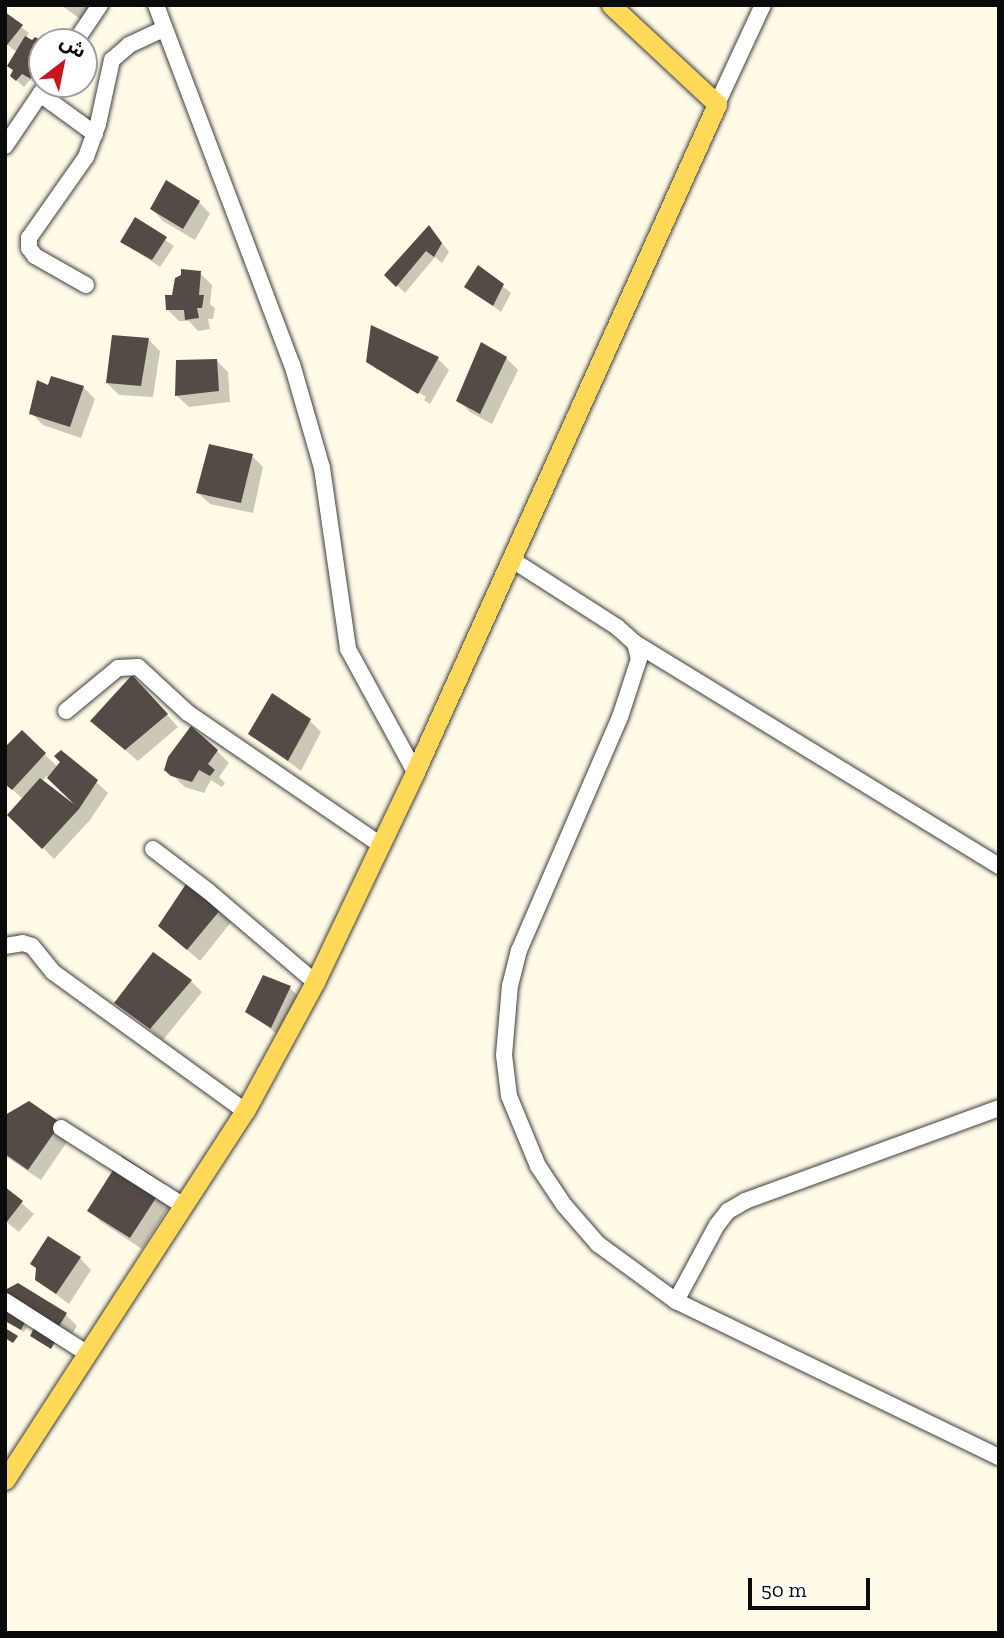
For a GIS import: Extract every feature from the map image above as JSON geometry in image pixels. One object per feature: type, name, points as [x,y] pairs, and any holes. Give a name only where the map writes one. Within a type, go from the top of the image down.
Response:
[{"type":"main road","points":[[5,1480],[245,1111],[315,982],[415,772],[717,104],[611,5]]},
{"type":"street","points":[[84,28],[100,5]]},
{"type":"street","points":[[156,5],[292,364],[322,468],[348,649],[415,772]]},
{"type":"street","points":[[717,104],[763,5]]},
{"type":"street","points":[[86,285],[35,256],[28,243],[31,234],[79,169],[95,134],[112,60],[129,45],[164,29]]},
{"type":"street","points":[[5,146],[38,98]]},
{"type":"street","points":[[54,98],[95,134]]},
{"type":"street","points":[[511,559],[618,628],[635,643],[999,866]]},
{"type":"street","points":[[635,643],[639,659],[620,717],[519,950],[510,985],[504,1055],[509,1096],[538,1166],[564,1205],[598,1244],[676,1301],[999,1457]]},
{"type":"street","points":[[66,711],[118,668],[138,667],[188,713],[379,845]]},
{"type":"street","points":[[153,849],[208,891],[315,982]]},
{"type":"street","points":[[5,946],[23,943],[32,946],[53,972],[245,1111]]},
{"type":"street","points":[[676,1301],[717,1225],[728,1211],[745,1201],[999,1108]]},
{"type":"street","points":[[61,1128],[184,1206]]},
{"type":"street","points":[[5,1301],[88,1354]]},
{"type":"building","points":[[5,12],[23,25],[7,45],[5,43]]},
{"type":"building","points":[[25,36],[28,38],[28,77],[22,74],[16,81],[10,76],[13,70],[7,66]]},
{"type":"building","points":[[166,180],[200,201],[183,229],[150,209]]},
{"type":"building","points":[[135,217],[167,237],[152,260],[120,242]]},
{"type":"building","points":[[429,225],[442,243],[434,257],[426,251],[396,287],[384,275]]},
{"type":"building","points":[[478,265],[504,284],[493,306],[464,287]]},
{"type":"building","points":[[181,269],[201,271],[199,295],[204,295],[202,308],[197,308],[199,318],[185,320],[184,310],[166,310],[165,295],[172,295],[175,278],[181,275]]},
{"type":"building","points":[[371,325],[439,357],[418,394],[366,362]]},
{"type":"building","points":[[112,335],[149,338],[141,386],[106,383]]},
{"type":"building","points":[[481,342],[507,357],[480,414],[456,401]]},
{"type":"building","points":[[217,359],[219,391],[175,396],[176,360]]},
{"type":"building","points":[[51,376],[84,386],[70,427],[29,414],[37,380],[48,385]]},
{"type":"building","points":[[209,444],[253,454],[241,503],[196,493]]},
{"type":"building","points":[[132,675],[168,714],[125,750],[90,721]]},
{"type":"building","points":[[272,693],[311,719],[288,761],[248,734]]},
{"type":"building","points":[[191,726],[218,750],[208,764],[215,770],[210,776],[199,770],[192,782],[171,776],[164,770],[168,757]]},
{"type":"building","points":[[22,730],[46,753],[12,790],[5,784],[5,747]]},
{"type":"building","points":[[61,750],[98,780],[79,809],[42,849],[7,815],[40,778],[75,805],[47,778],[60,762],[54,756]]},
{"type":"building","points":[[186,884],[221,909],[187,950],[158,926]]},
{"type":"building","points":[[153,952],[192,980],[150,1029],[114,1003]]},
{"type":"building","points":[[263,975],[291,986],[271,1028],[245,1012]]},
{"type":"building","points":[[29,1101],[61,1123],[28,1170],[5,1154],[5,1115]]},
{"type":"building","points":[[122,1156],[165,1184],[130,1238],[87,1211]]},
{"type":"building","points":[[5,1187],[23,1201],[5,1224]]},
{"type":"building","points":[[48,1236],[81,1257],[56,1294],[35,1280],[36,1268],[30,1264]]},
{"type":"building","points":[[18,1283],[67,1313],[56,1331],[5,1300],[5,1290]]},
{"type":"building","points":[[5,1310],[25,1322],[21,1330],[5,1321]]},
{"type":"building","points":[[5,1328],[18,1336],[13,1343],[5,1338]]},
{"type":"building","points":[[34,1328],[55,1342],[51,1349],[30,1336]]}]
